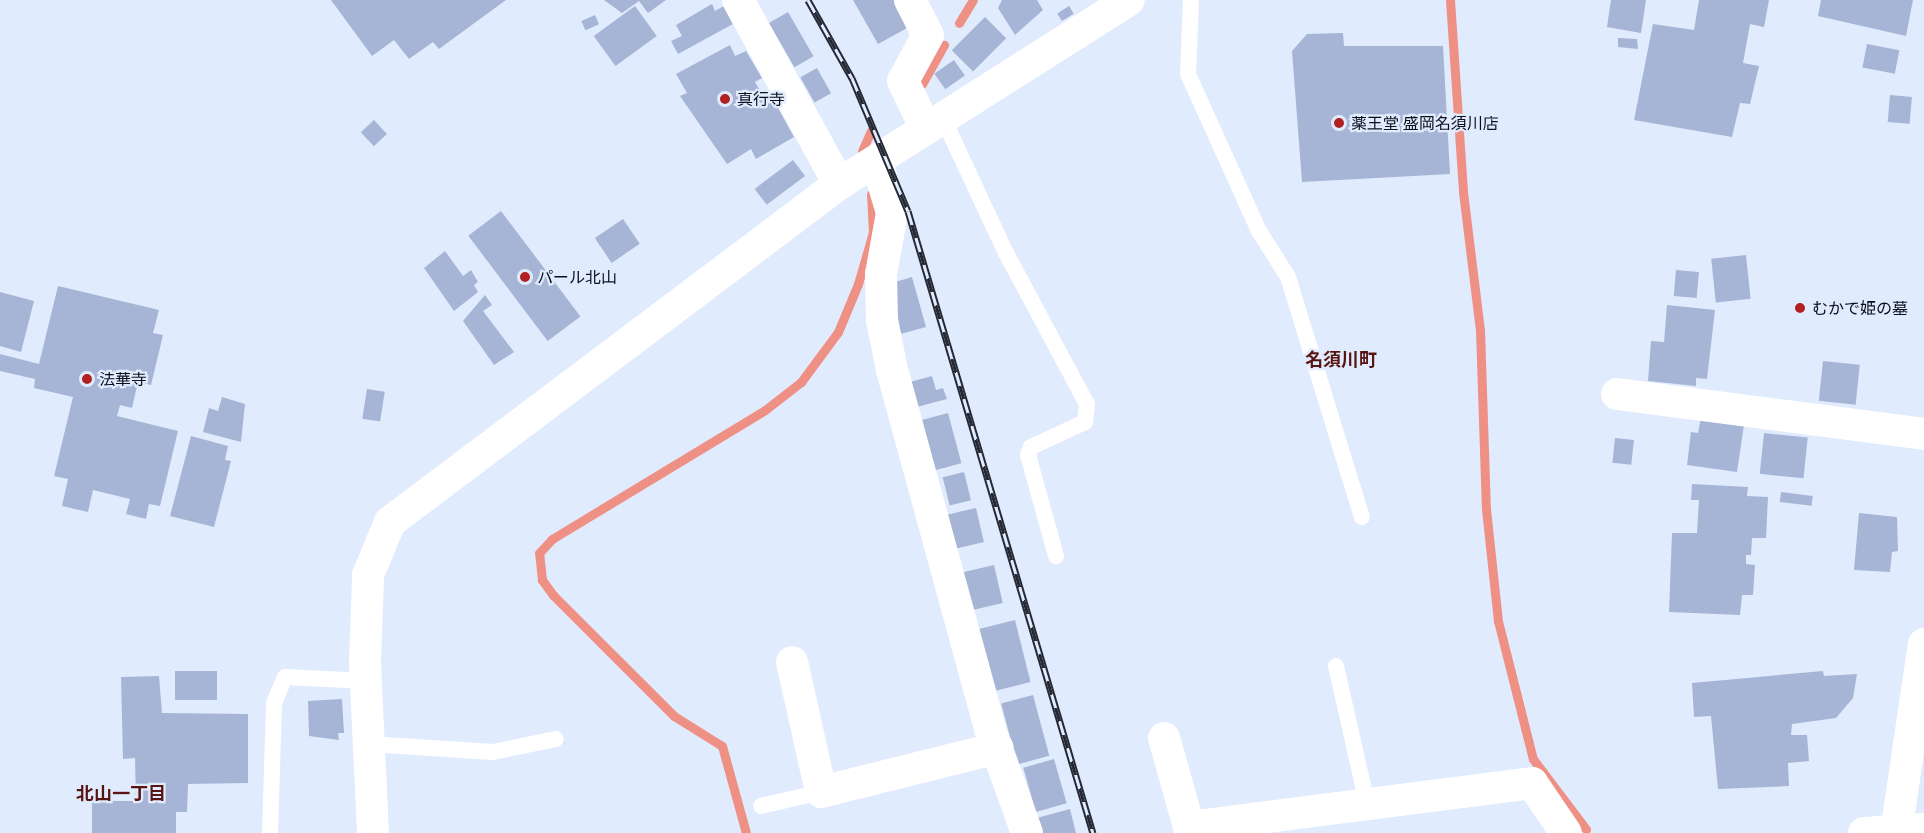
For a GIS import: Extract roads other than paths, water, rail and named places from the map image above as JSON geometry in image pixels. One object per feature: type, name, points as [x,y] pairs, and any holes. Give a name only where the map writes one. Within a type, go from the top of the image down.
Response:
[{"type":"street","points":[[738,0],[839,184]]},
{"type":"street","points":[[910,0],[928,35],[903,81],[935,123]]},
{"type":"street","points":[[374,833],[366,681],[368,575],[390,522],[839,184],[1130,0]]},
{"type":"street","points":[[877,162],[892,213],[881,274],[882,320],[998,748],[1027,833]]},
{"type":"street","points":[[1617,394],[1924,434]]},
{"type":"street","points":[[1864,833],[1905,830],[1924,644]]},
{"type":"street","points":[[792,662],[821,792],[998,748]]},
{"type":"street","points":[[1164,738],[1189,827],[1532,783],[1566,833]]},
{"type":"lane","points":[[1191,0],[1188,74],[1259,231],[1287,277],[1362,517]]},
{"type":"lane","points":[[935,123],[1087,404],[1085,422],[1031,447],[1028,455],[1056,556]]},
{"type":"lane","points":[[1336,666],[1367,804]]},
{"type":"lane","points":[[270,833],[274,703],[285,677],[366,681]]},
{"type":"lane","points":[[369,744],[492,752],[556,739]]},
{"type":"lane","points":[[761,806],[821,792]]},
{"type":"waterway","points":[[959,23],[973,0]]},
{"type":"waterway","points":[[1450,0],[1463,192],[1480,330],[1486,509],[1498,621],[1533,759],[1586,829]]},
{"type":"waterway","points":[[922,84],[944,45]]},
{"type":"waterway","points":[[862,151],[871,131]]},
{"type":"waterway","points":[[746,833],[722,746],[674,716],[553,595],[542,580],[539,553],[552,539],[765,410],[801,382],[838,332],[858,284],[873,232],[871,194]]},
{"type":"railway","points":[[808,0],[852,78],[908,211],[1093,833]]},
{"type":"place","name":"真行寺","points":[[725,99]]},
{"type":"place","name":"薬王堂 盛岡名須川店","points":[[1339,123]]},
{"type":"place","name":"パール北山","points":[[525,277]]},
{"type":"place","name":"むかで姫の墓","points":[[1800,308]]},
{"type":"place","name":"法華寺","points":[[87,379]]},
{"type":"district","name":"名須川町","points":[[1341,359]]},
{"type":"district","name":"北山一丁目","points":[[121,793]]}]
